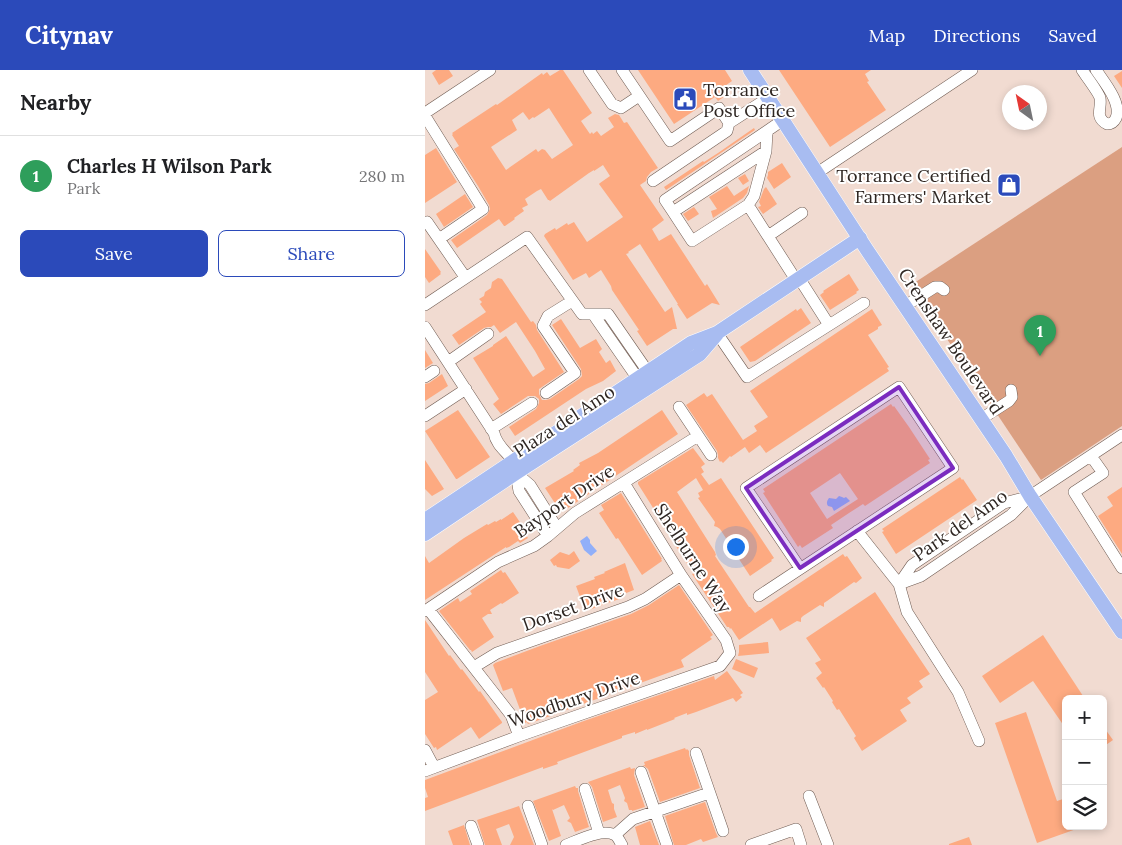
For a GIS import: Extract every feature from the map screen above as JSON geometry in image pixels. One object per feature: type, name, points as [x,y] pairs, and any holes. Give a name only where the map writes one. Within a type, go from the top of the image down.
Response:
[{"type":"main road","name":"Crenshaw Boulevard","points":[[750,70],[1030,496],[1120,626]]},
{"type":"main road","name":"Plaza del Amo","points":[[425,520],[514,465],[647,378],[700,354],[717,333],[860,238]]},
{"type":"main road","name":"Plaza del Amo","points":[[425,534],[514,465]]},
{"type":"street","points":[[439,239],[483,209],[426,110],[490,70]]},
{"type":"street","points":[[589,70],[612,104],[621,108],[639,96]]},
{"type":"street","points":[[622,70],[670,141],[719,108],[729,123]]},
{"type":"street","points":[[817,173],[972,70]]},
{"type":"street","points":[[1082,70],[1100,97],[1100,119],[1107,124],[1111,124],[1117,116],[1117,104],[1096,70]]},
{"type":"street","points":[[653,181],[727,131],[729,123],[768,98]]},
{"type":"street","points":[[767,130],[766,152],[754,196],[748,205],[692,241],[665,200],[767,130],[783,120]]},
{"type":"street","points":[[673,212],[766,152]]},
{"type":"street","points":[[748,205],[829,325]]},
{"type":"street","points":[[769,236],[802,212]]},
{"type":"street","points":[[425,223],[427,222],[465,277]]},
{"type":"street","points":[[425,305],[527,237],[581,314],[608,314],[647,378]]},
{"type":"street","points":[[905,306],[935,287],[940,287],[944,290]]},
{"type":"street","points":[[545,393],[575,373],[543,326],[548,316],[572,301]]},
{"type":"street","points":[[717,333],[747,377],[863,302]]},
{"type":"street","points":[[425,327],[493,431],[508,450],[514,465],[519,491],[549,536]]},
{"type":"street","points":[[448,362],[488,334]]},
{"type":"street","points":[[759,596],[953,468],[899,387],[746,488],[800,568]]},
{"type":"street","points":[[425,416],[466,389]]},
{"type":"street","points":[[981,419],[1009,401],[1011,390]]},
{"type":"street","points":[[493,431],[532,403]]},
{"type":"street","points":[[679,407],[711,455]]},
{"type":"street","name":"Park del Amo","points":[[899,584],[912,565],[996,508],[1004,503],[1030,496],[1122,435]]},
{"type":"street","name":"Bayport Drive","points":[[427,610],[497,562],[534,546],[549,536],[575,513],[698,436]]},
{"type":"street","points":[[1091,456],[1103,473],[1074,492],[1122,568]]},
{"type":"street","points":[[514,465],[530,485],[557,528]]},
{"type":"street","name":"Shelburne Way","points":[[624,483],[681,575],[726,640],[730,653]]},
{"type":"street","points":[[533,513],[544,507]]},
{"type":"street","points":[[857,531],[899,584],[907,612],[958,692],[979,741]]},
{"type":"street","name":"Dorset Drive","points":[[474,667],[497,653],[628,607],[645,599],[681,575]]},
{"type":"street","points":[[427,610],[511,715],[519,736]]},
{"type":"street","name":"Woodbury Drive","points":[[430,769],[720,666],[730,653]]},
{"type":"street","points":[[425,750],[430,769]]},
{"type":"street","points":[[695,753],[723,832]]},
{"type":"street","points":[[641,772],[667,845]]},
{"type":"street","points":[[585,789],[599,833]]},
{"type":"street","points":[[615,835],[633,819],[709,793]]},
{"type":"street","points":[[809,796],[828,845]]},
{"type":"street","points":[[528,806],[542,845]]},
{"type":"street","points":[[471,826],[477,845]]},
{"type":"street","points":[[751,845],[795,829],[801,845]]},
{"type":"street","points":[[566,845],[599,833],[615,835],[621,845]]},
{"type":"highlighted area","points":[[899,387],[953,468],[800,568],[746,488]]},
{"type":"shaded area","points":[[1122,147],[1122,426],[1041,480],[911,285]]},
{"type":"water","points":[[839,496],[846,497],[850,501],[834,511],[832,507],[828,506],[827,501],[829,498],[836,499]]},
{"type":"water","points":[[587,536],[597,551],[591,556],[584,550],[580,541]]},
{"type":"building","points":[[436,70],[449,70],[453,76],[439,85],[432,73]]},
{"type":"building","points":[[563,70],[592,113],[581,121],[590,134],[597,131],[601,136],[614,127],[608,118],[615,114],[619,115],[624,123],[627,122],[658,168],[651,172],[646,181],[640,185],[664,220],[652,229],[659,241],[671,234],[705,286],[707,284],[720,305],[712,303],[687,319],[640,244],[626,254],[665,312],[672,307],[677,329],[673,329],[647,346],[601,270],[589,278],[586,273],[573,280],[544,236],[555,228],[556,230],[567,223],[568,225],[574,222],[587,242],[623,217],[599,184],[610,176],[603,165],[550,201],[541,189],[537,191],[525,199],[528,205],[522,208],[524,211],[505,226],[499,219],[457,248],[451,240],[487,215],[490,209],[478,186],[454,149],[459,146],[452,133],[497,105],[542,73],[543,75],[547,72],[550,76]],"holes":[[[549,108],[573,145],[552,159],[545,150],[542,149],[538,152],[536,149],[506,170],[491,147],[517,130],[512,120],[523,112],[529,120]]]},
{"type":"building","name":"Torrance Post Office","points":[[638,70],[725,70],[732,81],[722,88],[725,96],[718,101],[715,97],[674,124]]},
{"type":"building","points":[[779,70],[871,70],[865,74],[869,81],[867,82],[886,110],[830,147]]},
{"type":"building","points":[[1122,71],[1122,88],[1114,76]]},
{"type":"building","points":[[754,128],[755,130],[666,190],[664,187]]},
{"type":"building","points":[[436,148],[457,182],[425,203],[425,155]]},
{"type":"building","points":[[782,163],[791,177],[774,189],[767,178],[768,172]]},
{"type":"building","points":[[745,174],[749,181],[743,185],[738,178]]},
{"type":"building","points":[[727,186],[734,196],[749,186],[743,198],[713,218],[711,211],[717,209],[709,197]]},
{"type":"building","points":[[766,187],[777,204],[763,214],[758,207],[761,206],[759,202]]},
{"type":"building","points":[[465,194],[473,207],[444,227],[436,214]]},
{"type":"building","points":[[694,207],[699,214],[688,221],[683,214]]},
{"type":"building","points":[[425,249],[441,272],[429,283],[425,277]]},
{"type":"building","points":[[849,274],[859,290],[830,310],[820,295]]},
{"type":"building","points":[[498,278],[502,279],[531,322],[533,321],[536,325],[537,330],[564,372],[539,389],[542,400],[550,399],[582,376],[581,369],[552,325],[561,319],[580,348],[596,339],[602,349],[599,352],[606,363],[610,360],[616,371],[515,436],[509,427],[536,409],[539,399],[535,396],[528,396],[501,414],[493,404],[499,399],[473,358],[506,336],[533,377],[545,369],[535,351],[516,322],[500,333],[494,325],[484,328],[459,345],[452,335],[486,312],[479,299],[491,288],[492,282]]},
{"type":"building","points":[[801,308],[811,323],[755,361],[750,362],[740,347],[796,309],[797,311]]},
{"type":"building","points":[[872,309],[882,325],[868,335],[889,367],[887,368],[889,371],[766,453],[760,445],[749,453],[745,447],[730,456],[723,463],[720,462],[717,451],[686,405],[704,393],[707,397],[712,394],[743,440],[757,431],[754,426],[768,417],[750,391]]},
{"type":"building","points":[[425,350],[433,363],[425,368]]},
{"type":"building","points":[[442,374],[448,386],[425,401],[425,384]]},
{"type":"building","points":[[891,404],[930,459],[928,460],[930,463],[865,506],[863,504],[849,513],[831,525],[833,528],[802,548],[800,545],[798,547],[763,493],[765,492],[763,489]],"holes":[[[840,473],[858,499],[827,519],[810,493]]]},
{"type":"building","points":[[458,410],[490,457],[456,479],[425,431]]},
{"type":"building","points":[[662,410],[678,434],[562,512],[560,511],[545,488],[574,471],[580,465],[579,463],[598,453]]},
{"type":"building","points":[[693,448],[705,464],[701,467],[704,472],[701,474],[709,485],[721,478],[774,558],[750,576],[720,529],[714,526],[715,522],[698,498],[700,497],[698,493],[703,490],[696,478],[677,492],[715,552],[715,556],[755,613],[843,554],[845,557],[847,556],[862,578],[824,603],[824,607],[820,605],[803,616],[801,622],[797,621],[780,631],[772,618],[739,640],[731,628],[727,627],[692,574],[638,484],[638,482]]},
{"type":"building","points":[[425,460],[444,489],[432,496],[425,489]]},
{"type":"building","points":[[960,477],[977,500],[896,554],[882,529]]},
{"type":"building","points":[[1122,487],[1122,554],[1098,516],[1113,506],[1107,497]]},
{"type":"building","points":[[621,493],[662,559],[662,561],[642,575],[599,513],[604,510],[601,505]]},
{"type":"building","points":[[513,512],[528,534],[526,535],[528,538],[520,543],[518,541],[506,547],[425,600],[425,556],[429,563],[487,524],[501,520]]},
{"type":"building","points":[[574,551],[580,561],[569,569],[554,566],[550,560],[560,552],[569,555]]},
{"type":"building","points":[[625,563],[634,590],[621,595],[622,598],[586,611],[576,586],[595,579],[594,577]]},
{"type":"building","points":[[501,570],[503,573],[505,572],[519,593],[490,610],[492,614],[482,618],[494,637],[472,652],[439,611],[458,598],[460,602],[472,594],[470,591]]},
{"type":"building","points":[[679,585],[713,635],[710,637],[712,639],[681,660],[684,667],[528,724],[527,722],[525,723],[512,688],[503,691],[493,665],[495,663],[631,614],[649,605]]},
{"type":"building","points":[[875,592],[930,674],[919,681],[923,687],[907,698],[911,703],[900,710],[907,721],[862,751],[854,738],[856,736],[839,709],[837,710],[824,687],[816,678],[822,673],[815,663],[821,660],[806,638]]},
{"type":"building","points":[[425,620],[449,656],[480,691],[502,722],[479,739],[471,727],[437,750],[425,734],[425,700],[438,692],[425,672]]},
{"type":"building","points":[[1043,635],[1082,695],[1062,695],[1062,723],[1033,681],[1000,703],[982,676]]},
{"type":"building","points":[[768,642],[769,653],[738,656],[739,645]]},
{"type":"building","points":[[736,659],[758,668],[754,678],[732,669]]},
{"type":"building","points":[[727,671],[743,693],[740,695],[742,697],[736,702],[733,698],[687,715],[687,713],[647,730],[622,736],[622,738],[557,762],[558,764],[543,769],[543,767],[425,811],[425,798],[428,797],[425,780],[581,722],[714,676],[715,680]]},
{"type":"building","points":[[1026,712],[1057,801],[1062,799],[1062,830],[1074,830],[1037,843],[995,723]]},
{"type":"building","points":[[1107,732],[1113,740],[1107,744]]},
{"type":"building","points":[[685,748],[689,751],[700,788],[660,802],[648,769],[643,765],[645,765],[644,762]]},
{"type":"building","points":[[630,767],[631,769],[635,768],[634,775],[645,807],[632,811],[629,810],[627,803],[624,801],[625,798],[620,785],[608,790],[617,817],[603,822],[592,787],[588,782]]},
{"type":"building","points":[[575,786],[578,788],[589,827],[575,832],[571,823],[567,821],[570,818],[564,805],[552,809],[561,836],[549,841],[533,801]]},
{"type":"building","points":[[705,802],[718,837],[703,842],[701,839],[686,845],[674,845],[665,816]]},
{"type":"building","points":[[519,806],[534,845],[510,845],[514,837],[509,824],[496,829],[502,845],[485,845],[477,820]]},
{"type":"building","points":[[650,821],[659,845],[640,845],[635,827]]},
{"type":"building","points":[[464,825],[470,845],[453,845],[448,831]]},
{"type":"building","points":[[969,837],[972,845],[949,845],[949,844]]},
{"type":"place","name":"Torrance Post Office","points":[[685,99]]},
{"type":"place","name":"Torrance Certified Farmers' Market","points":[[1009,185]]},
{"type":"place","name":"Charles H Wilson Park","points":[[1040,356]]}]
